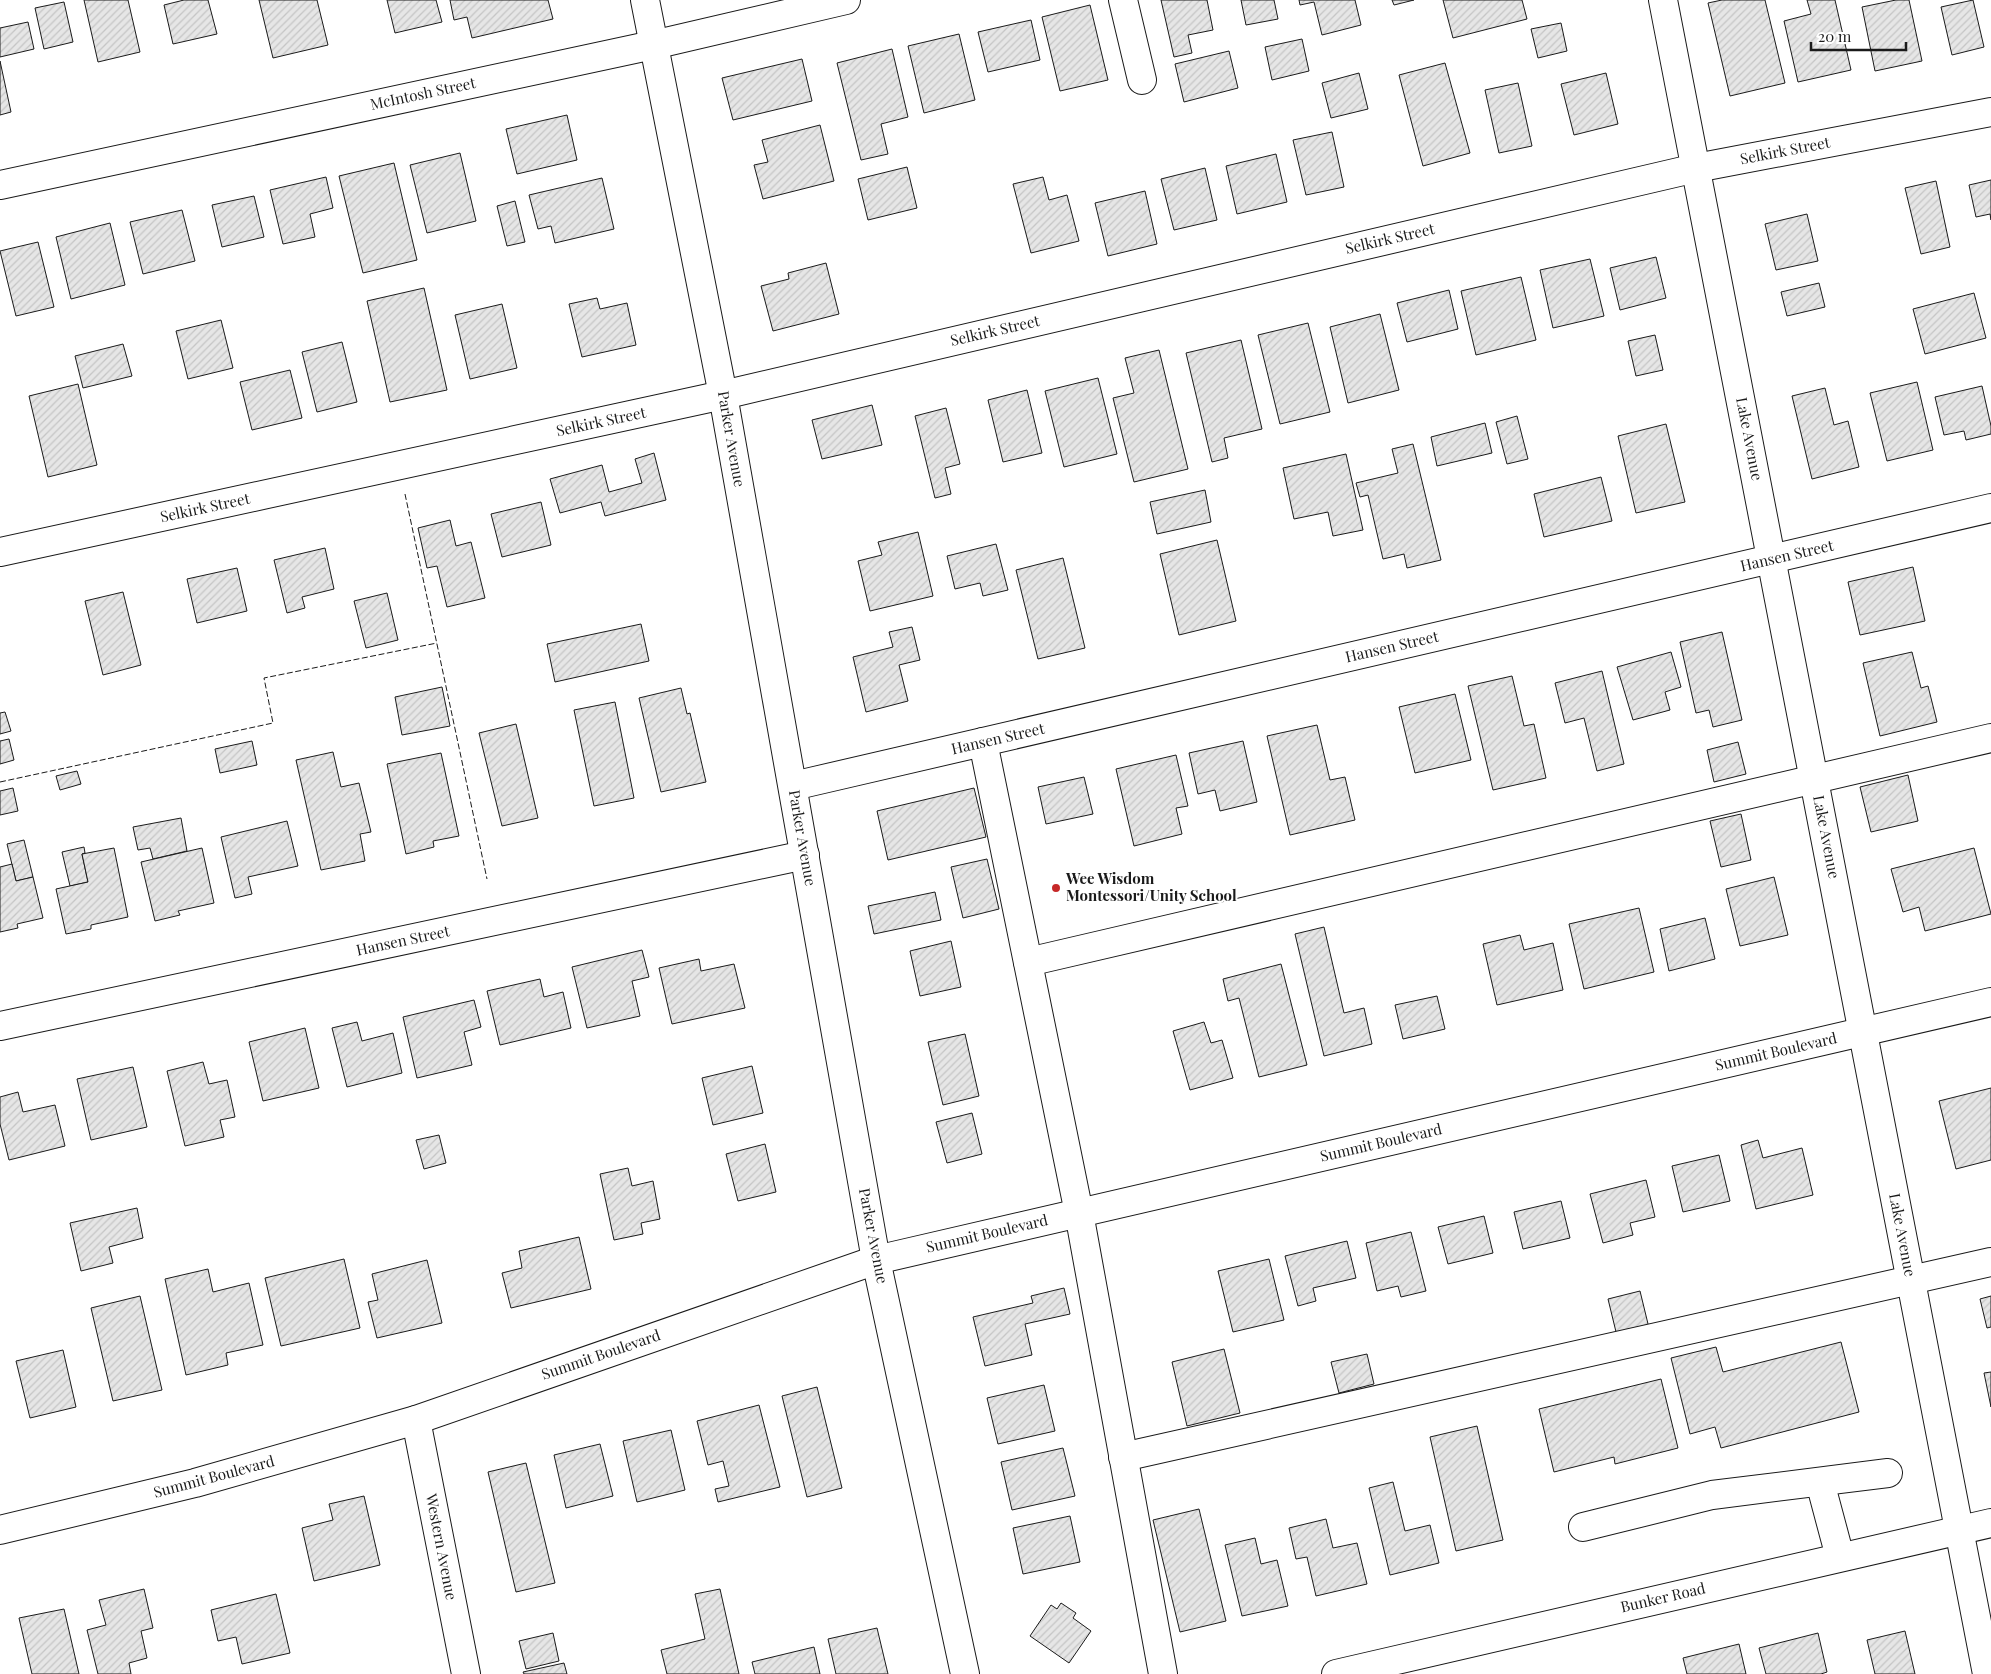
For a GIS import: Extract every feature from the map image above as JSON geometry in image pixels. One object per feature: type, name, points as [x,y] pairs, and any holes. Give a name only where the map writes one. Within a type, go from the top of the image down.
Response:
[{"type":"street","name":"Parker Avenue","points":[[645,0],[723,395],[876,1260],[965,1674]]},
{"type":"street","name":"McIntosh Street","points":[[0,185],[653,45],[846,0]]},
{"type":"street","points":[[1123,0],[1142,80]]},
{"type":"street","name":"Lake Avenue","points":[[1663,0],[1987,1674]]},
{"type":"street","name":"Selkirk Street","points":[[0,552],[723,395],[1696,168],[1991,112]]},
{"type":"street","name":"Hansen Street","points":[[793,786],[1991,508]]},
{"type":"street","points":[[1028,962],[1991,738]]},
{"type":"street","points":[[983,742],[1079,1213],[1163,1674]]},
{"type":"street","name":"Hansen Street","points":[[0,1026],[805,855]]},
{"type":"street","name":"Summit Boulevard","points":[[0,1530],[195,1483],[416,1420],[876,1260],[1991,1002]]},
{"type":"street","points":[[1123,1456],[1991,1262]]},
{"type":"street","name":"Western Avenue","points":[[416,1420],[466,1674]]},
{"type":"street","points":[[1583,1527],[1712,1495],[1888,1473]]},
{"type":"street","points":[[1820,1482],[1840,1557]]},
{"type":"street","name":"Bunker Road","points":[[1336,1674],[1991,1523]]},
{"type":"building","points":[[84,0],[128,0],[140,52],[98,62]]},
{"type":"building","points":[[184,0],[208,0],[217,34],[173,44],[164,5]]},
{"type":"building","points":[[259,0],[317,0],[328,45],[273,58]]},
{"type":"building","points":[[387,0],[436,0],[442,22],[395,33]]},
{"type":"building","points":[[450,0],[548,0],[553,19],[472,38],[467,17],[454,20]]},
{"type":"building","points":[[1161,0],[1207,0],[1213,30],[1188,35],[1192,53],[1174,57]]},
{"type":"building","points":[[1241,0],[1274,0],[1278,19],[1246,25]]},
{"type":"building","points":[[1299,0],[1355,0],[1361,25],[1322,35],[1314,2],[1300,5]]},
{"type":"building","points":[[1392,0],[1414,0],[1394,5]]},
{"type":"building","points":[[1443,0],[1522,0],[1527,19],[1453,38]]},
{"type":"building","points":[[1722,0],[1765,0],[1785,83],[1730,96],[1708,3]]},
{"type":"building","points":[[1807,0],[1835,0],[1851,70],[1798,82],[1784,21],[1811,14]]},
{"type":"building","points":[[1896,0],[1909,0],[1922,61],[1875,71],[1862,7]]},
{"type":"building","points":[[1973,0],[1984,47],[1952,55],[1941,7]]},
{"type":"building","points":[[64,2],[73,42],[44,49],[35,8]]},
{"type":"building","points":[[1090,5],[1108,80],[1060,91],[1042,17]]},
{"type":"building","points":[[1031,20],[1040,60],[988,72],[978,32]]},
{"type":"building","points":[[28,22],[34,49],[0,57],[0,28]]},
{"type":"building","points":[[1561,23],[1567,51],[1538,58],[1531,29]]},
{"type":"building","points":[[959,34],[975,100],[924,113],[908,46]]},
{"type":"building","points":[[1302,39],[1309,71],[1272,80],[1265,47]]},
{"type":"building","points":[[892,49],[908,117],[881,124],[888,154],[861,160],[837,63]]},
{"type":"building","points":[[1229,51],[1238,88],[1184,102],[1175,64]]},
{"type":"building","points":[[802,59],[812,101],[733,120],[722,78]]},
{"type":"building","points":[[0,61],[11,112],[0,115]]},
{"type":"building","points":[[1445,63],[1470,153],[1423,166],[1399,75]]},
{"type":"building","points":[[1359,73],[1368,109],[1331,118],[1322,83]]},
{"type":"building","points":[[1606,73],[1618,124],[1574,135],[1561,84]]},
{"type":"building","points":[[1518,83],[1532,146],[1499,153],[1485,90]]},
{"type":"building","points":[[567,115],[577,160],[517,174],[506,129]]},
{"type":"building","points":[[820,125],[834,181],[763,199],[754,165],[768,162],[762,140]]},
{"type":"building","points":[[1332,132],[1344,187],[1306,195],[1293,140]]},
{"type":"building","points":[[460,153],[476,221],[427,233],[410,165]]},
{"type":"building","points":[[1276,154],[1287,202],[1237,214],[1226,166]]},
{"type":"building","points":[[394,163],[417,260],[363,273],[339,176]]},
{"type":"building","points":[[907,167],[917,208],[868,220],[858,179]]},
{"type":"building","points":[[1205,168],[1217,220],[1174,230],[1161,179]]},
{"type":"building","points":[[326,177],[333,208],[310,214],[315,237],[283,244],[270,190]]},
{"type":"building","points":[[1043,177],[1049,200],[1067,195],[1079,241],[1031,253],[1013,184]]},
{"type":"building","points":[[602,178],[614,229],[555,243],[551,226],[538,229],[529,195]]},
{"type":"building","points":[[1991,180],[1991,220],[1990,214],[1976,217],[1969,185]]},
{"type":"building","points":[[1936,181],[1950,247],[1921,254],[1905,188]]},
{"type":"building","points":[[1145,191],[1157,244],[1108,256],[1095,203]]},
{"type":"building","points":[[254,196],[264,237],[222,247],[212,205]]},
{"type":"building","points":[[515,201],[525,242],[507,246],[497,206]]},
{"type":"building","points":[[182,210],[195,261],[143,274],[130,222]]},
{"type":"building","points":[[1807,214],[1818,261],[1776,270],[1765,224]]},
{"type":"building","points":[[110,223],[125,285],[71,299],[56,237]]},
{"type":"building","points":[[38,242],[54,307],[16,316],[0,251]]},
{"type":"building","points":[[1656,257],[1666,298],[1620,310],[1610,268]]},
{"type":"building","points":[[1590,259],[1604,316],[1553,328],[1540,270]]},
{"type":"building","points":[[826,263],[839,314],[773,331],[761,286],[789,279],[788,273]]},
{"type":"building","points":[[1521,277],[1536,340],[1476,355],[1461,291]]},
{"type":"building","points":[[1819,283],[1825,307],[1787,316],[1781,292]]},
{"type":"building","points":[[424,288],[447,390],[390,402],[367,301]]},
{"type":"building","points":[[1449,290],[1458,329],[1407,342],[1397,303]]},
{"type":"building","points":[[1974,293],[1986,338],[1925,354],[1913,309]]},
{"type":"building","points":[[597,298],[600,309],[627,303],[636,345],[582,357],[569,304]]},
{"type":"building","points":[[502,304],[517,368],[470,379],[455,315]]},
{"type":"building","points":[[1380,314],[1399,390],[1348,403],[1330,327]]},
{"type":"building","points":[[221,320],[233,368],[188,379],[176,331]]},
{"type":"building","points":[[1308,323],[1330,412],[1280,424],[1258,335]]},
{"type":"building","points":[[1655,335],[1663,370],[1636,376],[1628,341]]},
{"type":"building","points":[[1241,340],[1262,429],[1224,438],[1228,458],[1212,462],[1186,353]]},
{"type":"building","points":[[342,342],[357,402],[317,412],[302,352]]},
{"type":"building","points":[[123,344],[132,376],[83,388],[75,356]]},
{"type":"building","points":[[1159,350],[1188,469],[1134,482],[1113,398],[1134,393],[1125,358]]},
{"type":"building","points":[[290,370],[302,418],[252,430],[240,382]]},
{"type":"building","points":[[1098,378],[1117,454],[1064,467],[1045,391]]},
{"type":"building","points":[[1917,382],[1933,450],[1887,461],[1870,393]]},
{"type":"building","points":[[78,384],[97,465],[48,477],[29,396]]},
{"type":"building","points":[[1982,386],[1991,434],[1966,440],[1964,431],[1944,435],[1935,397]]},
{"type":"building","points":[[1825,388],[1834,425],[1848,421],[1859,467],[1812,479],[1792,396]]},
{"type":"building","points":[[1027,390],[1042,453],[1003,462],[988,400]]},
{"type":"building","points":[[872,405],[882,445],[822,459],[812,420]]},
{"type":"building","points":[[946,408],[960,464],[945,468],[951,494],[935,498],[915,416]]},
{"type":"building","points":[[1517,416],[1528,459],[1507,464],[1496,422]]},
{"type":"building","points":[[1485,423],[1492,453],[1437,466],[1431,437]]},
{"type":"building","points":[[1666,424],[1685,502],[1636,513],[1618,436]]},
{"type":"building","points":[[1413,444],[1441,560],[1407,568],[1404,554],[1383,559],[1368,495],[1360,497],[1356,483],[1398,473],[1392,449]]},
{"type":"building","points":[[654,453],[666,500],[605,516],[601,502],[560,513],[550,479],[602,465],[609,492],[642,483],[635,459]]},
{"type":"building","points":[[1346,454],[1363,530],[1333,536],[1328,512],[1294,519],[1283,468]]},
{"type":"building","points":[[1601,477],[1612,521],[1544,537],[1534,494]]},
{"type":"building","points":[[1205,490],[1211,522],[1157,534],[1150,502]]},
{"type":"building","points":[[541,502],[551,545],[502,557],[491,514]]},
{"type":"building","points":[[450,520],[456,546],[471,542],[485,598],[447,607],[437,566],[427,568],[418,528]]},
{"type":"building","points":[[918,532],[933,596],[870,611],[858,561],[882,555],[878,542]]},
{"type":"building","points":[[1217,540],[1236,621],[1179,635],[1160,554]]},
{"type":"building","points":[[996,544],[1008,590],[983,596],[980,583],[955,589],[947,556]]},
{"type":"building","points":[[325,548],[334,589],[302,597],[305,608],[287,613],[274,560]]},
{"type":"building","points":[[1063,558],[1085,648],[1038,659],[1016,570]]},
{"type":"building","points":[[1913,567],[1925,621],[1860,635],[1848,582]]},
{"type":"building","points":[[237,568],[247,611],[197,623],[187,579]]},
{"type":"building","points":[[123,592],[141,665],[103,675],[85,601]]},
{"type":"building","points":[[387,593],[398,640],[366,648],[354,601]]},
{"type":"building","points":[[641,624],[649,661],[555,682],[547,644]]},
{"type":"building","points":[[912,627],[920,660],[899,665],[908,701],[866,712],[853,657],[893,647],[889,632]]},
{"type":"building","points":[[1722,632],[1742,720],[1713,727],[1709,710],[1696,713],[1680,642]]},
{"type":"building","points":[[1671,652],[1681,687],[1665,692],[1670,710],[1633,720],[1617,667]]},
{"type":"building","points":[[1912,652],[1921,688],[1928,686],[1937,722],[1880,736],[1863,663]]},
{"type":"building","points":[[1602,671],[1624,764],[1597,771],[1584,718],[1565,723],[1555,683]]},
{"type":"building","points":[[1512,676],[1524,726],[1534,724],[1546,778],[1493,790],[1468,686]]},
{"type":"building","points":[[442,687],[450,726],[402,735],[395,697]]},
{"type":"building","points":[[681,688],[687,714],[690,713],[706,782],[661,792],[639,698]]},
{"type":"building","points":[[1455,694],[1471,760],[1415,773],[1399,707]]},
{"type":"building","points":[[615,702],[634,798],[594,806],[574,710]]},
{"type":"building","points":[[5,712],[11,731],[0,734],[0,713]]},
{"type":"building","points":[[516,724],[538,818],[502,826],[479,733]]},
{"type":"building","points":[[1317,725],[1330,780],[1345,777],[1355,820],[1290,835],[1267,736]]},
{"type":"building","points":[[9,739],[14,760],[0,764],[0,741]]},
{"type":"building","points":[[252,741],[257,765],[220,773],[215,749]]},
{"type":"building","points":[[1243,741],[1257,802],[1220,811],[1215,790],[1198,794],[1189,753]]},
{"type":"building","points":[[1738,742],[1746,774],[1714,782],[1707,750]]},
{"type":"building","points":[[333,752],[341,787],[359,783],[371,832],[360,834],[365,861],[321,870],[296,760]]},
{"type":"building","points":[[441,753],[459,836],[433,841],[434,847],[406,854],[387,764]]},
{"type":"building","points":[[1176,755],[1188,806],[1176,808],[1182,834],[1134,846],[1116,769]]},
{"type":"building","points":[[77,771],[81,784],[60,790],[56,776]]},
{"type":"building","points":[[1908,775],[1918,821],[1871,832],[1860,787]]},
{"type":"building","points":[[1084,777],[1093,814],[1046,824],[1038,787]]},
{"type":"building","points":[[13,788],[18,811],[0,815],[0,791]]},
{"type":"building","points":[[974,788],[986,837],[888,860],[877,811]]},
{"type":"building","points":[[1741,814],[1751,860],[1721,867],[1710,821]]},
{"type":"building","points":[[181,818],[187,851],[153,859],[150,848],[138,850],[133,827]]},
{"type":"building","points":[[287,821],[298,866],[248,877],[252,894],[235,898],[221,837]]},
{"type":"building","points":[[24,840],[33,877],[16,881],[7,844]]},
{"type":"building","points":[[84,847],[85,853],[82,854],[88,882],[70,886],[62,852]]},
{"type":"building","points":[[114,848],[128,917],[91,925],[91,929],[66,934],[56,889],[88,882],[82,854]]},
{"type":"building","points":[[202,848],[214,903],[178,911],[180,915],[155,921],[141,862]]},
{"type":"building","points":[[1974,848],[1991,914],[1925,931],[1919,907],[1903,912],[1891,869]]},
{"type":"building","points":[[987,859],[999,909],[963,918],[951,867]]},
{"type":"building","points":[[12,864],[16,881],[33,877],[43,918],[17,924],[18,928],[0,932],[0,867]]},
{"type":"building","points":[[1774,877],[1788,935],[1740,946],[1726,889]]},
{"type":"building","points":[[935,892],[941,920],[874,934],[868,906]]},
{"type":"building","points":[[1639,908],[1654,972],[1584,989],[1569,924]]},
{"type":"building","points":[[1705,918],[1715,959],[1669,971],[1660,929]]},
{"type":"building","points":[[1324,927],[1344,1013],[1364,1008],[1372,1044],[1324,1056],[1295,934]]},
{"type":"building","points":[[1520,935],[1524,950],[1553,943],[1563,990],[1497,1005],[1483,944]]},
{"type":"building","points":[[951,941],[961,987],[920,996],[910,951]]},
{"type":"building","points":[[642,950],[649,977],[632,981],[640,1016],[587,1028],[572,967]]},
{"type":"building","points":[[699,959],[701,971],[734,964],[745,1008],[672,1024],[659,968]]},
{"type":"building","points":[[1281,964],[1307,1065],[1259,1077],[1239,998],[1228,1001],[1223,979]]},
{"type":"building","points":[[540,979],[544,997],[563,992],[571,1028],[500,1045],[487,991]]},
{"type":"building","points":[[1437,996],[1445,1029],[1403,1039],[1395,1005]]},
{"type":"building","points":[[474,1000],[481,1027],[464,1032],[472,1065],[417,1078],[403,1017]]},
{"type":"building","points":[[357,1022],[362,1041],[393,1033],[402,1073],[347,1087],[332,1028]]},
{"type":"building","points":[[1204,1022],[1211,1043],[1222,1040],[1233,1078],[1190,1090],[1173,1031]]},
{"type":"building","points":[[305,1028],[319,1088],[263,1101],[249,1042]]},
{"type":"building","points":[[965,1034],[979,1096],[943,1105],[928,1042]]},
{"type":"building","points":[[203,1062],[209,1084],[227,1080],[235,1117],[220,1120],[224,1137],[185,1146],[167,1071]]},
{"type":"building","points":[[752,1066],[763,1113],[713,1125],[702,1078]]},
{"type":"building","points":[[133,1067],[147,1127],[91,1140],[77,1079]]},
{"type":"building","points":[[1991,1088],[1991,1160],[1956,1169],[1939,1101]]},
{"type":"building","points":[[18,1092],[23,1112],[55,1105],[65,1146],[9,1160],[0,1124],[0,1097]]},
{"type":"building","points":[[972,1113],[982,1154],[947,1163],[936,1122]]},
{"type":"building","points":[[439,1135],[446,1163],[424,1169],[416,1140]]},
{"type":"building","points":[[1758,1140],[1763,1158],[1802,1148],[1813,1195],[1756,1209],[1741,1145]]},
{"type":"building","points":[[765,1144],[776,1192],[738,1201],[726,1154]]},
{"type":"building","points":[[1719,1155],[1730,1201],[1683,1212],[1672,1166]]},
{"type":"building","points":[[628,1168],[632,1186],[653,1181],[660,1219],[641,1223],[643,1234],[614,1240],[600,1174]]},
{"type":"building","points":[[1646,1180],[1655,1217],[1630,1223],[1633,1235],[1603,1243],[1590,1194]]},
{"type":"building","points":[[1561,1201],[1570,1238],[1523,1249],[1514,1212]]},
{"type":"building","points":[[137,1208],[143,1238],[109,1247],[113,1263],[81,1271],[70,1223]]},
{"type":"building","points":[[1484,1216],[1493,1253],[1448,1264],[1438,1227]]},
{"type":"building","points":[[1411,1232],[1426,1291],[1401,1297],[1398,1286],[1377,1291],[1366,1243]]},
{"type":"building","points":[[579,1237],[591,1289],[511,1308],[502,1273],[522,1268],[519,1251]]},
{"type":"building","points":[[1347,1241],[1356,1278],[1313,1288],[1316,1301],[1298,1306],[1285,1256]]},
{"type":"building","points":[[344,1259],[360,1328],[281,1346],[265,1278]]},
{"type":"building","points":[[1269,1259],[1284,1320],[1233,1332],[1218,1271]]},
{"type":"building","points":[[427,1260],[442,1323],[377,1338],[368,1302],[378,1300],[372,1274]]},
{"type":"building","points":[[208,1269],[213,1292],[249,1283],[263,1345],[226,1353],[228,1365],[186,1375],[165,1279]]},
{"type":"building","points":[[1064,1288],[1070,1314],[1025,1324],[1032,1355],[985,1366],[973,1317],[1033,1303],[1031,1296]]},
{"type":"building","points":[[1640,1291],[1649,1328],[1617,1336],[1608,1299]]},
{"type":"building","points":[[140,1296],[162,1390],[113,1401],[91,1308]]},
{"type":"building","points":[[1991,1296],[1991,1327],[1987,1328],[1980,1299]]},
{"type":"building","points":[[1841,1342],[1859,1412],[1721,1448],[1715,1427],[1690,1434],[1671,1358],[1716,1347],[1723,1372]]},
{"type":"building","points":[[1224,1349],[1240,1413],[1187,1426],[1172,1362]]},
{"type":"building","points":[[63,1350],[76,1407],[30,1418],[16,1361]]},
{"type":"building","points":[[1367,1354],[1374,1384],[1339,1393],[1331,1362]]},
{"type":"building","points":[[1991,1372],[1991,1407],[1984,1373]]},
{"type":"building","points":[[1661,1379],[1678,1448],[1615,1464],[1614,1457],[1554,1472],[1539,1409]]},
{"type":"building","points":[[1044,1385],[1055,1431],[998,1444],[987,1398]]},
{"type":"building","points":[[817,1387],[842,1488],[807,1497],[782,1396]]},
{"type":"building","points":[[759,1405],[780,1487],[718,1502],[715,1489],[729,1486],[723,1461],[708,1465],[697,1421]]},
{"type":"building","points":[[1477,1426],[1503,1540],[1456,1551],[1430,1437]]},
{"type":"building","points":[[671,1430],[685,1490],[637,1502],[623,1441]]},
{"type":"building","points":[[600,1444],[613,1496],[566,1508],[554,1455]]},
{"type":"building","points":[[1063,1448],[1075,1496],[1012,1510],[1001,1462]]},
{"type":"building","points":[[526,1463],[555,1583],[516,1592],[488,1472]]},
{"type":"building","points":[[1393,1482],[1405,1531],[1430,1525],[1439,1563],[1390,1575],[1369,1488]]},
{"type":"building","points":[[364,1496],[380,1565],[314,1581],[302,1528],[333,1520],[329,1504]]},
{"type":"building","points":[[1199,1509],[1226,1621],[1180,1632],[1153,1520]]},
{"type":"building","points":[[1070,1516],[1080,1562],[1023,1574],[1013,1528]]},
{"type":"building","points":[[1326,1519],[1333,1548],[1357,1543],[1367,1584],[1316,1596],[1307,1557],[1296,1559],[1289,1528]]},
{"type":"building","points":[[1255,1538],[1261,1564],[1277,1560],[1288,1606],[1242,1616],[1225,1545]]},
{"type":"building","points":[[144,1589],[153,1628],[141,1631],[147,1658],[129,1663],[131,1674],[98,1674],[87,1630],[106,1625],[99,1600]]},
{"type":"building","points":[[720,1589],[739,1674],[667,1674],[661,1650],[705,1639],[695,1594]]},
{"type":"building","points":[[276,1594],[290,1653],[242,1664],[236,1637],[218,1641],[211,1610]]},
{"type":"building","points":[[1061,1603],[1076,1613],[1073,1618],[1091,1631],[1069,1663],[1030,1636],[1051,1605],[1057,1609]]},
{"type":"building","points":[[64,1609],[79,1674],[32,1674],[19,1618]]},
{"type":"building","points":[[877,1628],[888,1674],[836,1674],[828,1639]]},
{"type":"building","points":[[1905,1631],[1915,1674],[1875,1674],[1867,1640]]},
{"type":"building","points":[[553,1633],[559,1661],[526,1669],[519,1641]]},
{"type":"building","points":[[1818,1633],[1827,1672],[1821,1674],[1766,1674],[1759,1648]]},
{"type":"building","points":[[1739,1644],[1746,1674],[1687,1674],[1683,1658]]},
{"type":"building","points":[[814,1647],[820,1674],[755,1674],[752,1662]]},
{"type":"building","points":[[564,1663],[567,1674],[524,1674],[523,1672]]},
{"type":"fence","points":[[405,494],[487,879]]},
{"type":"fence","points":[[0,782],[273,723],[264,678],[437,643]]},
{"type":"place","name":"Wee Wisdom Montessori/Unity School","points":[[1056,888]]}]
